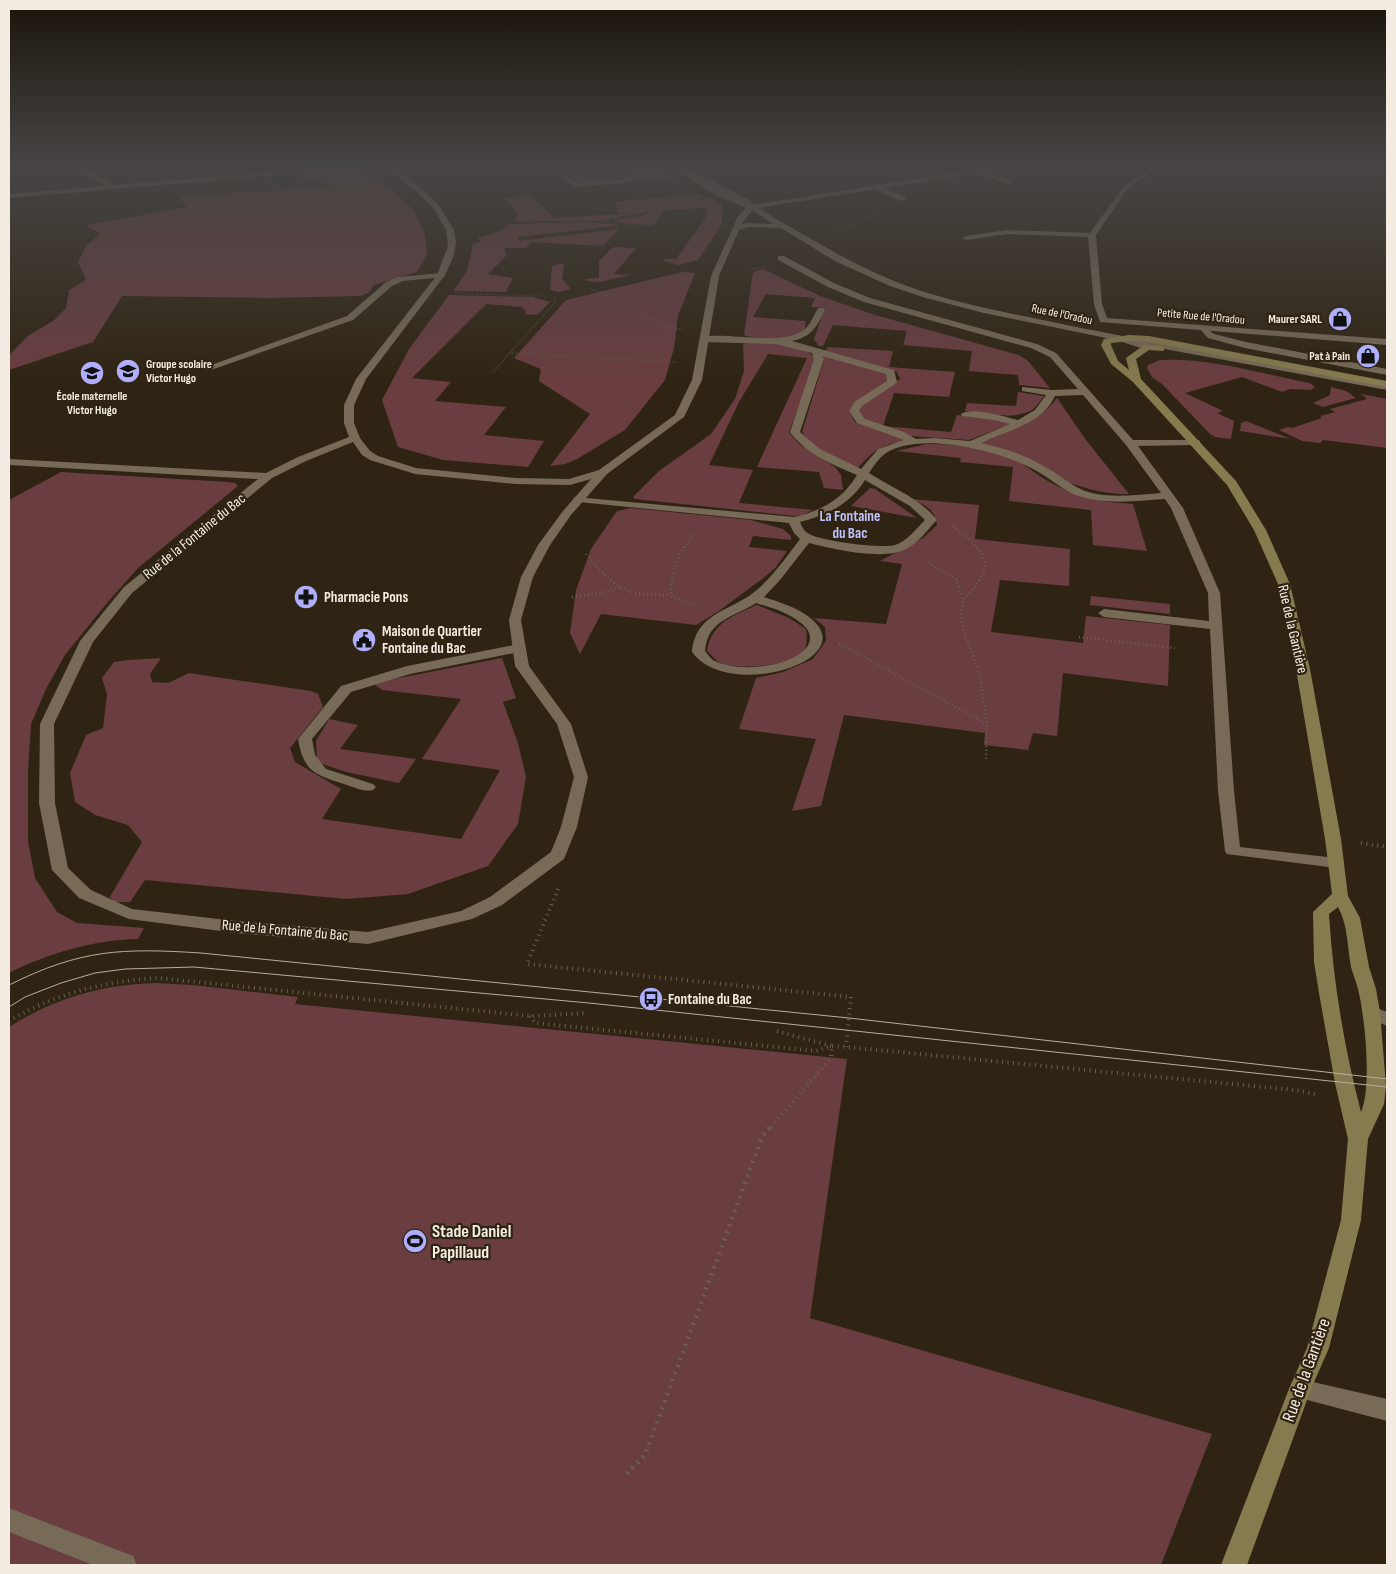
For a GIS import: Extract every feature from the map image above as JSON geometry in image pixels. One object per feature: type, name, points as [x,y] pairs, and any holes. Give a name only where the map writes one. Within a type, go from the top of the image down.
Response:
[{"type":"main road","name":"Rue de la Gantière","points":[[1118,338],[1107,341],[1106,345],[1114,362],[1136,379],[1232,483],[1260,530],[1284,584],[1303,669],[1340,896],[1352,918],[1360,967],[1379,1016],[1377,1086],[1374,1104],[1358,1139]]},
{"type":"main road","points":[[1136,379],[1131,358],[1147,347],[1387,392]]},
{"type":"main road","name":"Rue de la Gantière","points":[[1234,1565],[1300,1389],[1318,1348],[1351,1220],[1358,1139],[1348,1100],[1323,962],[1321,912],[1340,896]]},
{"type":"street","points":[[451,237],[449,259],[441,275],[360,379],[349,405],[349,423],[355,438],[366,453],[374,458],[415,471],[516,481],[570,482],[603,472]]},
{"type":"street","points":[[558,855],[569,827],[581,777],[564,724],[522,666],[515,620],[527,577],[544,545],[579,498],[603,472],[679,417],[697,380],[716,276],[732,237]]},
{"type":"street","name":"Rue de l'Oradou","points":[[802,237],[860,270],[929,296],[1118,338]]},
{"type":"street","points":[[1090,333],[1102,324],[1103,320],[1098,304],[1092,237]]},
{"type":"street","points":[[781,258],[831,285],[867,300],[1034,346],[1053,355],[1087,392],[1130,443],[1176,508],[1214,593],[1226,791],[1233,851],[1336,863]]},
{"type":"street","points":[[208,368],[350,318],[389,284],[400,279],[441,275]]},
{"type":"street","points":[[778,342],[801,337],[814,325],[821,310]]},
{"type":"street","name":"Petite Rue de l'Oradou","points":[[1103,320],[1387,342]]},
{"type":"street","points":[[1203,328],[1211,336],[1244,345],[1387,372]]},
{"type":"street","points":[[704,336],[796,344],[892,372],[892,382],[858,404],[854,411],[861,421],[900,434],[914,442]]},
{"type":"street","points":[[1118,338],[1147,347]]},
{"type":"street","points":[[1118,338],[1387,386]]},
{"type":"street","points":[[794,520],[800,533],[808,538],[823,542],[880,549],[896,549],[916,536],[930,520],[920,507],[878,484],[863,473],[840,465],[803,442],[795,432],[819,359],[816,351]]},
{"type":"street","points":[[1025,389],[1052,393],[1087,392]]},
{"type":"street","points":[[970,445],[981,437],[1018,424],[1038,413],[1050,399],[1052,393]]},
{"type":"street","points":[[966,414],[995,418],[1018,424]]},
{"type":"street","name":"Rue de la Fontaine du Bac","points":[[355,438],[302,459],[268,476],[128,590],[87,641],[47,724],[47,803],[60,870],[85,894],[129,914],[236,927],[368,938],[466,915],[496,902],[558,855]]},
{"type":"street","points":[[579,498],[794,520],[807,518],[828,509],[849,494],[878,452],[898,444],[914,442],[952,442],[1014,457],[1037,467],[1082,494],[1107,498],[1168,496]]},
{"type":"street","points":[[1130,443],[1195,442]]},
{"type":"street","name":"Rue de la Fontaine du Bac","points":[[9,462],[268,476]]},
{"type":"street","points":[[755,598],[798,615],[816,629],[818,635],[814,649],[807,658],[777,668],[746,672],[714,667],[705,660],[700,651],[699,640],[706,628],[722,616],[755,598],[808,538]]},
{"type":"street","points":[[1104,613],[1216,626]]},
{"type":"street","points":[[368,787],[321,772],[308,756],[306,739],[346,689],[407,670],[519,648]]},
{"type":"street","points":[[1300,1389],[1387,1410]]},
{"type":"street","points":[[9,1520],[124,1565]]},
{"type":"path","points":[[808,241],[817,237]]},
{"type":"path","points":[[750,270],[766,266]]},
{"type":"path","points":[[591,289],[614,298],[658,324],[704,336]]},
{"type":"path","points":[[447,293],[532,296],[541,294]]},
{"type":"path","points":[[492,372],[554,305],[556,297]]},
{"type":"path","points":[[861,328],[863,323]]},
{"type":"path","points":[[510,353],[700,363]]},
{"type":"path","points":[[541,370],[551,356]]},
{"type":"path","points":[[671,596],[670,583],[676,560],[688,540],[712,512]]},
{"type":"path","points":[[925,513],[954,527],[981,549],[985,567],[978,586],[963,599]]},
{"type":"path","points":[[896,549],[932,563],[956,579],[963,599],[961,615],[964,632],[978,672],[986,724],[986,760]]},
{"type":"path","points":[[586,554],[606,576],[622,586],[639,593],[671,596],[722,616]]},
{"type":"path","points":[[572,597],[606,592],[622,586]]},
{"type":"path","points":[[818,635],[864,656],[986,724]]},
{"type":"path","points":[[1079,638],[1175,648]]},
{"type":"path","points":[[1361,843],[1387,847]]},
{"type":"path","points":[[558,855],[564,874],[527,964],[851,997],[846,1047]]},
{"type":"path","points":[[9,1021],[43,1003],[95,985],[127,979],[157,978],[530,1016],[588,1013]]},
{"type":"path","points":[[530,1016],[535,1023],[816,1051],[832,1046]]},
{"type":"path","points":[[776,1031],[832,1046],[1295,1090],[1348,1100]]},
{"type":"path","points":[[627,1474],[645,1455],[762,1137],[830,1058],[832,1046]]},
{"type":"shaded area","points":[[96,237],[425,237],[427,254],[417,272],[373,285],[370,292],[360,296],[270,298],[122,296],[93,342],[9,370],[9,355],[29,335],[53,321],[66,308],[69,290],[86,280],[78,262],[87,245]]},
{"type":"shaded area","points":[[518,237],[518,241],[548,237],[611,237],[603,246],[533,242],[525,248],[504,248],[507,255],[488,274],[513,278],[506,292],[453,291],[467,271],[473,244],[480,242],[478,238]]},
{"type":"shaded area","points":[[692,237],[713,237],[698,260],[678,265],[663,261],[664,259],[676,259]]},
{"type":"shaded area","points":[[613,247],[636,248],[614,274],[630,275],[600,282],[586,281],[585,279],[599,278],[599,261]]},
{"type":"shaded area","points":[[563,263],[562,279],[571,289],[559,292],[550,290],[552,266]]},
{"type":"shaded area","points":[[763,269],[820,296],[875,315],[1019,355],[1028,361],[1050,388],[1019,385],[1018,375],[969,371],[972,351],[903,345],[907,331],[833,325],[823,346],[819,346],[814,339],[825,308],[811,307],[815,298],[766,294],[753,317],[806,321],[804,333],[775,339],[746,336],[744,335],[753,272]]},
{"type":"shaded area","points":[[682,272],[695,273],[678,316],[674,348],[665,380],[625,430],[577,459],[565,464],[550,466],[590,414],[539,381],[541,369],[514,358],[566,300]]},
{"type":"shaded area","points":[[449,295],[533,297],[550,302],[537,315],[525,314],[526,312],[522,307],[486,304],[412,378],[451,382],[435,401],[506,407],[484,435],[544,441],[528,467],[443,460],[398,447],[382,400],[409,349]]},
{"type":"shaded area","points":[[753,342],[803,349],[816,359],[789,432],[799,444],[835,467],[841,475],[843,490],[824,488],[819,472],[757,467],[807,358],[768,354],[739,402],[709,465],[753,470],[739,503],[813,510],[795,516],[635,499],[633,497],[659,471],[711,434],[735,399],[744,371],[743,344]]},
{"type":"shaded area","points":[[828,347],[893,351],[889,367],[955,372],[949,397],[894,393],[883,426],[951,432],[957,415],[995,419],[1011,424],[969,440],[911,436],[865,421],[859,411],[863,404],[900,379],[897,372],[825,352]]},
{"type":"shaded area","points":[[821,355],[886,372],[887,381],[853,403],[849,411],[855,422],[908,441],[880,448],[858,468],[827,454],[813,444],[802,432],[824,360]]},
{"type":"shaded area","points":[[1160,360],[1196,361],[1216,364],[1310,383],[1315,387],[1311,390],[1290,389],[1282,392],[1242,377],[1185,393],[1223,411],[1217,413],[1234,421],[1231,439],[1215,437],[1162,384],[1152,377],[1147,368],[1148,365]]},
{"type":"shaded area","points":[[1331,387],[1346,391],[1356,398],[1323,407],[1313,403],[1330,395]]},
{"type":"shaded area","points":[[1018,392],[1044,396],[1034,408],[1023,414],[998,415],[965,411],[967,403],[1016,406]]},
{"type":"shaded area","points":[[1361,394],[1387,399],[1387,448],[1323,440],[1320,443],[1302,441],[1279,430],[1288,427],[1292,428],[1322,418],[1320,416],[1335,412],[1330,409],[1367,399]]},
{"type":"shaded area","points":[[1057,398],[1086,440],[1129,494],[1110,493],[1072,484],[978,444],[988,437],[1028,422],[1048,409]]},
{"type":"shaded area","points":[[1246,421],[1291,439],[1240,431],[1241,423]]},
{"type":"shaded area","points":[[927,444],[982,449],[1003,455],[1026,466],[1057,486],[1077,495],[1109,502],[1133,504],[1147,551],[1093,545],[1091,510],[1009,501],[1013,467],[960,462],[961,458],[896,451]]},
{"type":"shaded area","points":[[61,472],[228,482],[235,483],[238,486],[138,568],[107,603],[65,655],[46,689],[31,724],[28,772],[28,841],[35,878],[57,912],[77,923],[144,928],[138,939],[104,942],[72,949],[40,959],[9,973],[9,500]]},
{"type":"shaded area","points":[[870,488],[875,489],[917,518],[851,506]]},
{"type":"shaded area","points":[[911,499],[979,505],[975,539],[1070,549],[1069,586],[1000,580],[991,632],[1083,643],[1086,616],[1170,625],[1168,686],[1063,673],[1057,736],[1033,733],[1028,750],[984,745],[985,733],[844,715],[821,806],[792,811],[816,739],[739,729],[756,678],[783,672],[813,659],[826,641],[825,627],[814,618],[886,624],[902,564],[880,561],[923,538],[937,525],[932,511]]},
{"type":"shaded area","points":[[631,508],[751,520],[783,529],[791,536],[791,540],[753,536],[749,547],[787,551],[776,567],[766,576],[719,611],[696,625],[601,614],[580,654],[570,633],[576,590],[591,549],[617,511]]},
{"type":"shaded area","points":[[1091,596],[1170,604],[1170,614],[1090,605]]},
{"type":"shaded area","points":[[757,605],[789,618],[806,629],[805,648],[801,654],[794,658],[774,664],[730,666],[720,663],[707,651],[713,633],[725,621]]},
{"type":"shaded area","points":[[161,658],[150,674],[152,682],[168,683],[189,673],[311,691],[318,694],[323,707],[290,748],[295,762],[341,789],[322,819],[461,839],[500,770],[422,759],[461,699],[382,690],[373,683],[502,658],[516,698],[503,702],[518,743],[526,777],[518,824],[488,866],[408,894],[346,899],[145,880],[130,902],[115,902],[110,897],[142,842],[128,825],[95,815],[75,802],[70,773],[86,735],[103,728],[107,694],[102,678],[114,662]]},
{"type":"shaded area","points":[[329,719],[358,725],[340,749],[416,759],[399,783],[346,772],[317,762],[316,741]]},
{"type":"shaded area","name":"Stade Daniel Papillaud","points":[[134,984],[193,985],[298,997],[295,1004],[847,1059],[810,1318],[1212,1434],[1161,1565],[9,1565],[9,1027],[43,1008],[78,995]]},
{"type":"tram line","points":[[9,985],[58,964],[81,958],[125,951],[173,951],[849,1018],[1387,1079]]},
{"type":"tram line","points":[[9,1007],[25,997],[61,983],[95,973],[125,969],[194,967],[589,1003],[1387,1087]]},
{"type":"place","name":"Maurer SARL","points":[[1340,319]]},
{"type":"place","name":"Pat à Pain","points":[[1368,356]]},
{"type":"place","name":"Groupe scolaire Victor Hugo","points":[[128,371]]},
{"type":"place","name":"École maternelle Victor Hugo","points":[[92,373]]},
{"type":"place","name":"Pharmacie Pons","points":[[306,597]]},
{"type":"place","name":"Maison de Quartier Fontaine du Bac","points":[[364,640]]},
{"type":"place","name":"Fontaine du Bac","points":[[651,999]]},
{"type":"place","name":"Stade Daniel Papillaud","points":[[415,1241]]},
{"type":"district","name":"La Fontaine du Bac","points":[[850,524]]}]
